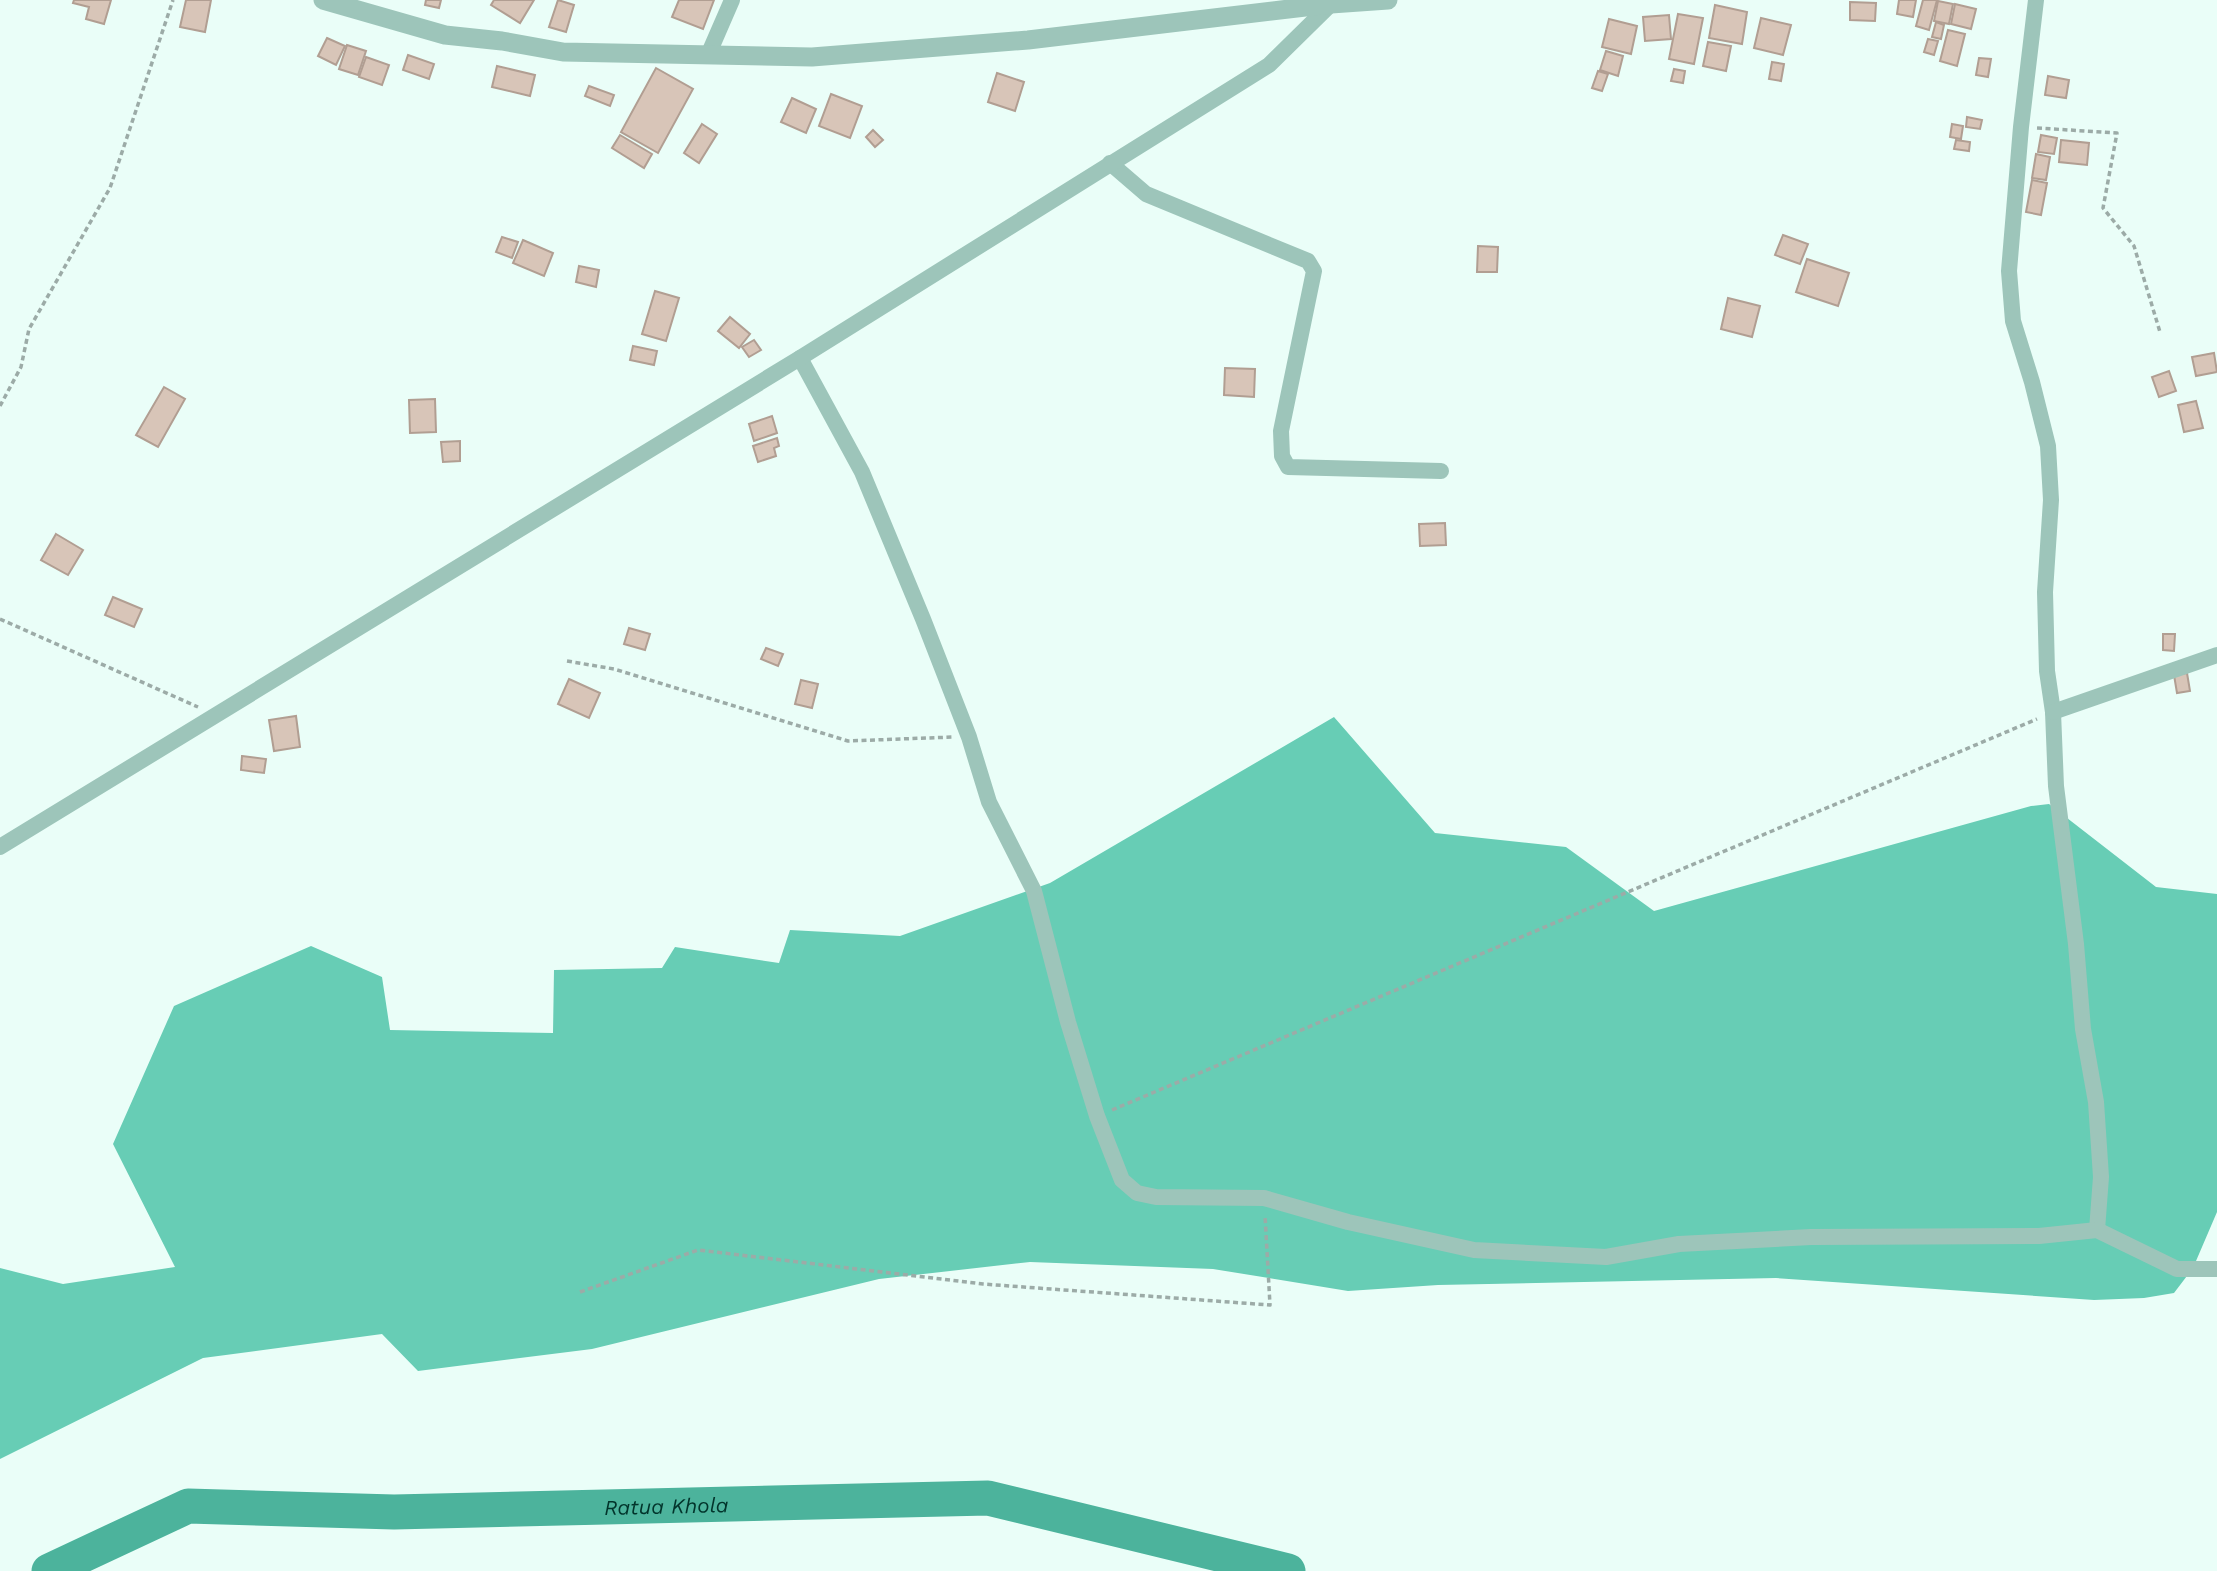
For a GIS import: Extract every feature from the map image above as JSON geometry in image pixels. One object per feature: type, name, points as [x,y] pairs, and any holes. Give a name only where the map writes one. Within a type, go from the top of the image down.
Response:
[{"type":"street","points":[[323,0],[445,35],[502,41],[563,52],[812,57],[1040,39],[1331,4],[1388,0]]},
{"type":"street","points":[[709,53],[732,0]]},
{"type":"street","points":[[2036,0],[2021,127],[2009,271],[2013,321],[2048,446],[2052,500],[2045,592],[2047,671],[2053,712],[2056,786],[2076,944],[2083,1029],[2096,1102],[2101,1177],[2097,1230]]},
{"type":"street","points":[[0,847],[800,358],[1269,65],[1331,4]]},
{"type":"street","points":[[1110,163],[1146,194],[1308,261],[1314,271],[1281,431],[1282,456],[1288,467],[1441,471]]},
{"type":"street","points":[[800,358],[862,472],[969,737],[989,802],[1034,891],[1068,1022],[1097,1116],[1122,1180],[1136,1193],[1166,1197],[1264,1199],[1348,1222],[1474,1250],[1606,1257],[1679,1244],[1784,1238],[2039,1236],[2097,1230],[2178,1269],[2217,1269]]},
{"type":"street","points":[[2053,712],[2217,655]]},
{"type":"path","points":[[0,406],[21,367],[29,329],[110,188],[173,0]]},
{"type":"path","points":[[2021,127],[2117,132],[2103,208],[2134,246],[2160,332]]},
{"type":"path","points":[[0,619],[216,715]]},
{"type":"path","points":[[567,661],[614,669],[848,741],[969,737]]},
{"type":"path","points":[[1097,1116],[2053,712]]},
{"type":"path","points":[[580,1292],[698,1250],[983,1284],[1270,1305],[1264,1199]]},
{"type":"green space","points":[[1334,717],[1435,833],[1566,847],[1654,911],[2031,806],[2049,804],[2156,887],[2217,894],[2217,1212],[2193,1268],[2174,1293],[2144,1298],[2094,1300],[1776,1278],[1438,1285],[1348,1291],[1213,1269],[1030,1262],[879,1279],[592,1349],[418,1371],[382,1334],[203,1358],[0,1459],[0,1268],[63,1284],[175,1267],[113,1144],[174,1006],[311,946],[382,977],[390,1030],[553,1033],[554,970],[662,968],[675,947],[779,963],[790,930],[900,936],[1050,883]]},
{"type":"building","points":[[74,0],[111,0],[104,24],[86,19],[89,7],[73,3]]},
{"type":"building","points":[[186,0],[211,0],[205,32],[180,27]]},
{"type":"building","points":[[426,0],[441,0],[439,8],[425,5]]},
{"type":"building","points":[[494,0],[534,0],[520,23],[491,5]]},
{"type":"building","points":[[558,0],[574,5],[566,32],[549,27]]},
{"type":"building","points":[[679,0],[714,0],[703,29],[672,17]]},
{"type":"building","points":[[1899,0],[1916,0],[1913,17],[1897,14]]},
{"type":"building","points":[[1923,0],[1937,0],[1929,30],[1916,26]]},
{"type":"building","points":[[1938,1],[1953,4],[1949,24],[1934,21]]},
{"type":"building","points":[[1850,2],[1876,3],[1875,21],[1850,20]]},
{"type":"building","points":[[1955,4],[1976,9],[1971,29],[1951,24]]},
{"type":"building","points":[[1715,5],[1747,12],[1742,44],[1709,38]]},
{"type":"building","points":[[1678,14],[1703,18],[1694,64],[1669,59]]},
{"type":"building","points":[[1669,15],[1671,39],[1645,41],[1643,17]]},
{"type":"building","points":[[1761,18],[1791,25],[1783,55],[1754,48]]},
{"type":"building","points":[[1609,19],[1637,26],[1631,54],[1602,47]]},
{"type":"building","points":[[1936,22],[1944,25],[1941,39],[1932,37]]},
{"type":"building","points":[[1948,30],[1965,34],[1957,66],[1940,61]]},
{"type":"building","points":[[327,38],[345,46],[336,65],[318,56]]},
{"type":"building","points":[[1928,39],[1938,41],[1934,55],[1924,52]]},
{"type":"building","points":[[1708,42],[1731,46],[1726,71],[1703,66]]},
{"type":"building","points":[[347,45],[366,51],[358,75],[339,69]]},
{"type":"building","points":[[1606,51],[1623,56],[1618,76],[1600,70]]},
{"type":"building","points":[[408,55],[434,64],[429,79],[403,70]]},
{"type":"building","points":[[366,57],[389,65],[382,85],[359,77]]},
{"type":"building","points":[[1979,58],[1991,59],[1988,77],[1976,75]]},
{"type":"building","points":[[1772,62],[1784,64],[1781,81],[1769,79]]},
{"type":"building","points":[[497,66],[535,75],[530,96],[492,87]]},
{"type":"building","points":[[656,68],[693,89],[658,153],[621,132]]},
{"type":"building","points":[[1674,69],[1685,71],[1683,83],[1671,81]]},
{"type":"building","points":[[1598,71],[1608,74],[1602,91],[1592,88]]},
{"type":"building","points":[[997,73],[1024,82],[1015,111],[988,102]]},
{"type":"building","points":[[2048,76],[2069,80],[2066,98],[2045,95]]},
{"type":"building","points":[[589,86],[614,95],[610,106],[585,96]]},
{"type":"building","points":[[831,94],[862,106],[850,138],[819,126]]},
{"type":"building","points":[[792,98],[816,109],[806,133],[781,122]]},
{"type":"building","points":[[1967,117],[1982,120],[1980,129],[1966,127]]},
{"type":"building","points":[[702,124],[717,134],[699,163],[684,153]]},
{"type":"building","points":[[1952,124],[1963,126],[1961,139],[1950,137]]},
{"type":"building","points":[[873,130],[883,140],[875,147],[866,137]]},
{"type":"building","points":[[620,135],[652,154],[644,168],[612,148]]},
{"type":"building","points":[[2041,135],[2057,138],[2054,154],[2038,152]]},
{"type":"building","points":[[1956,140],[1970,142],[1969,151],[1954,149]]},
{"type":"building","points":[[2061,140],[2089,143],[2087,165],[2059,162]]},
{"type":"building","points":[[2036,154],[2050,157],[2046,180],[2032,178]]},
{"type":"building","points":[[2032,180],[2047,183],[2041,215],[2026,212]]},
{"type":"building","points":[[1783,235],[1808,244],[1800,264],[1775,255]]},
{"type":"building","points":[[502,237],[518,242],[512,258],[496,252]]},
{"type":"building","points":[[523,240],[553,253],[544,276],[513,263]]},
{"type":"building","points":[[1478,246],[1498,247],[1497,272],[1477,272]]},
{"type":"building","points":[[1807,259],[1849,273],[1838,306],[1796,292]]},
{"type":"building","points":[[579,266],[599,270],[596,287],[576,282]]},
{"type":"building","points":[[655,291],[679,298],[666,341],[642,334]]},
{"type":"building","points":[[1728,298],[1760,306],[1752,337],[1721,329]]},
{"type":"building","points":[[730,317],[750,334],[739,348],[718,331]]},
{"type":"building","points":[[754,340],[761,350],[749,357],[742,347]]},
{"type":"building","points":[[633,346],[657,351],[654,365],[630,360]]},
{"type":"building","points":[[2214,353],[2217,372],[2196,376],[2192,357]]},
{"type":"building","points":[[1225,368],[1255,369],[1254,397],[1224,395]]},
{"type":"building","points":[[2169,371],[2176,391],[2159,397],[2152,377]]},
{"type":"building","points":[[164,387],[185,399],[158,447],[136,435]]},
{"type":"building","points":[[435,399],[436,432],[410,433],[409,400]]},
{"type":"building","points":[[2196,401],[2203,428],[2184,432],[2178,405]]},
{"type":"building","points":[[772,416],[777,433],[754,441],[749,424]]},
{"type":"building","points":[[777,438],[779,446],[774,448],[776,456],[758,462],[753,446]]},
{"type":"building","points":[[460,441],[460,461],[443,462],[441,442]]},
{"type":"building","points":[[1445,523],[1446,545],[1420,546],[1419,524]]},
{"type":"building","points":[[56,534],[83,550],[68,575],[41,560]]},
{"type":"building","points":[[113,597],[142,609],[134,627],[105,615]]},
{"type":"building","points":[[629,628],[650,634],[645,650],[624,644]]},
{"type":"building","points":[[2163,634],[2175,634],[2174,651],[2163,650]]},
{"type":"building","points":[[766,648],[783,654],[778,666],[761,659]]},
{"type":"building","points":[[2187,673],[2190,691],[2177,693],[2174,675]]},
{"type":"building","points":[[569,679],[600,693],[589,718],[558,704]]},
{"type":"building","points":[[801,680],[818,684],[812,708],[795,704]]},
{"type":"building","points":[[296,716],[300,747],[274,751],[269,720]]},
{"type":"building","points":[[242,756],[266,759],[264,773],[241,770]]},
{"type":"waterway","name":"Ratua Khola","points":[[49,1571],[188,1506],[394,1512],[988,1498],[1288,1571]]}]
